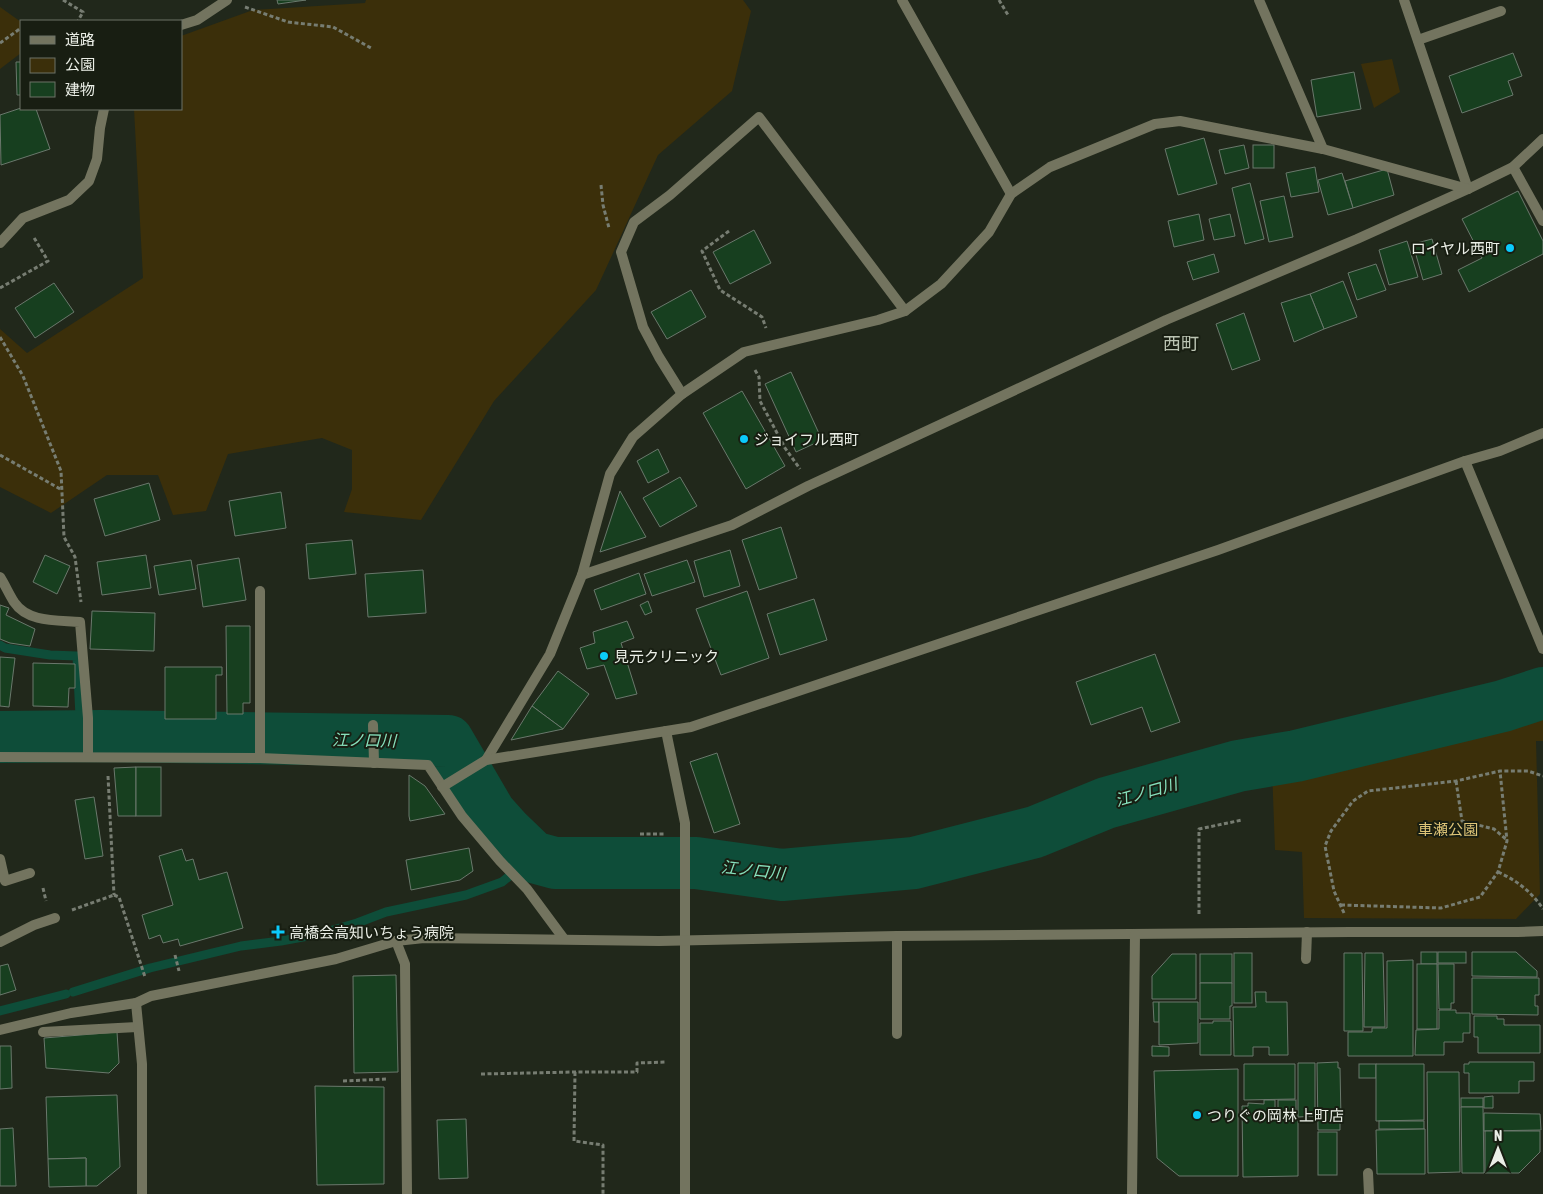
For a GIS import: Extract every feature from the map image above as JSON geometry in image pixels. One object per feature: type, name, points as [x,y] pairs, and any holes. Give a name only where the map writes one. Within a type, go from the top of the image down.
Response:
[{"type":"street","points":[[182,25],[196,20],[227,0]]},
{"type":"street","points":[[902,0],[1011,194]]},
{"type":"street","points":[[1259,0],[1323,149]]},
{"type":"street","points":[[1404,0],[1468,189]]},
{"type":"street","points":[[1418,40],[1501,11]]},
{"type":"street","points":[[0,243],[23,218],[68,200],[89,182],[97,159],[104,110]]},
{"type":"street","points":[[682,394],[659,358],[643,326],[621,252],[634,222],[670,196],[759,117],[905,311]]},
{"type":"street","points":[[486,760],[550,654],[582,575],[610,474],[633,437],[682,394],[744,352],[878,320],[905,311],[941,284],[988,232],[1011,194],[1050,167],[1155,124],[1180,122],[1323,149],[1468,189]]},
{"type":"street","points":[[582,575],[732,525],[808,486],[1166,320],[1357,240],[1468,189],[1513,167],[1543,139]]},
{"type":"street","points":[[1513,167],[1543,221]]},
{"type":"street","points":[[442,787],[486,760],[691,727],[1199,556],[1465,461],[1500,451],[1543,433]]},
{"type":"street","points":[[1465,461],[1543,649]]},
{"type":"street","points":[[0,577],[15,603],[25,613],[39,619],[80,622],[88,718],[88,757]]},
{"type":"street","points":[[260,591],[260,753]]},
{"type":"street","points":[[373,725],[374,763]]},
{"type":"street","points":[[666,731],[685,823],[685,1194]]},
{"type":"street","points":[[0,757],[107,758],[260,753],[374,763],[428,765],[462,816],[500,861],[527,889],[564,939]]},
{"type":"street","points":[[0,859],[5,881],[30,873]]},
{"type":"street","points":[[0,942],[34,925],[53,919]]},
{"type":"street","points":[[0,1030],[71,1013],[136,1003],[151,996],[336,959],[396,941],[424,938],[685,940],[1307,932],[1518,932],[1543,930]]},
{"type":"street","points":[[1306,959],[1307,932]]},
{"type":"street","points":[[1132,1194],[1135,934]]},
{"type":"street","points":[[897,936],[897,1034]]},
{"type":"street","points":[[396,941],[406,964],[407,1194]]},
{"type":"street","points":[[136,1003],[142,1064],[142,1194]]},
{"type":"street","points":[[43,1032],[137,1027]]},
{"type":"street","points":[[1368,1173],[1369,1194]]},
{"type":"path","points":[[63,0],[83,12],[79,20]]},
{"type":"path","points":[[227,0],[288,22],[333,27],[371,48]]},
{"type":"path","points":[[999,0],[1008,15]]},
{"type":"path","points":[[0,43],[20,29]]},
{"type":"path","points":[[602,185],[603,205],[607,224],[621,252]]},
{"type":"path","points":[[0,288],[48,261],[23,218]]},
{"type":"path","points":[[729,231],[702,251],[720,290],[762,317],[772,344]]},
{"type":"path","points":[[0,337],[26,384],[61,471],[64,537],[75,557],[81,592],[80,622]]},
{"type":"path","points":[[744,352],[759,377],[760,400],[785,448],[803,474],[808,486]]},
{"type":"path","points":[[0,455],[62,490]]},
{"type":"path","points":[[107,758],[114,895]]},
{"type":"path","points":[[1350,932],[1341,904],[1334,892],[1325,846],[1331,831],[1353,802],[1368,791],[1456,781],[1500,770],[1528,770],[1543,776]]},
{"type":"path","points":[[1341,904],[1441,908],[1480,897],[1498,872],[1507,841],[1500,770]]},
{"type":"path","points":[[1456,781],[1462,821],[1494,829],[1507,841]]},
{"type":"path","points":[[1199,934],[1199,829],[1242,820]]},
{"type":"path","points":[[640,834],[684,834]]},
{"type":"path","points":[[30,873],[38,871],[53,919],[76,908],[114,895],[119,897],[145,978]]},
{"type":"path","points":[[1498,872],[1514,879],[1537,900],[1543,909]]},
{"type":"path","points":[[175,955],[179,970]]},
{"type":"path","points":[[481,1074],[637,1072],[637,1063],[685,1062]]},
{"type":"path","points":[[575,1072],[574,1140],[603,1145],[603,1194]]},
{"type":"path","points":[[343,1080],[407,1078]]},
{"type":"green space","points":[[366,0],[743,0],[751,11],[732,91],[658,155],[596,290],[494,401],[421,520],[344,512],[352,489],[352,450],[322,438],[228,454],[206,511],[173,515],[158,475],[107,475],[51,513],[0,487],[0,329],[27,353],[143,278],[134,110],[182,110],[182,36],[253,10],[365,3]]},
{"type":"green space","points":[[0,7],[20,21],[20,54],[0,69]]},
{"type":"green space","points":[[1392,59],[1400,92],[1374,108],[1361,64]]},
{"type":"green space","name":"車瀬公園","points":[[1543,709],[1543,741],[1536,741],[1540,894],[1516,919],[1304,918],[1302,852],[1275,850],[1272,768],[1402,746],[1468,732]]},
{"type":"building","points":[[277,0],[306,0],[278,4]]},
{"type":"building","points":[[1513,53],[1522,76],[1508,81],[1513,95],[1462,113],[1449,76]]},
{"type":"building","points":[[16,62],[20,62],[20,95],[17,95]]},
{"type":"building","points":[[1354,72],[1361,109],[1317,117],[1311,80]]},
{"type":"building","points":[[20,108],[20,110],[36,110],[50,149],[1,165],[0,115]]},
{"type":"building","points":[[1204,138],[1217,184],[1178,195],[1165,149]]},
{"type":"building","points":[[1244,145],[1249,168],[1225,174],[1219,150]]},
{"type":"building","points":[[1253,145],[1274,145],[1274,168],[1253,168]]},
{"type":"building","points":[[1315,167],[1319,192],[1291,197],[1286,173]]},
{"type":"building","points":[[1387,169],[1394,195],[1353,208],[1345,181]]},
{"type":"building","points":[[1342,173],[1353,208],[1328,215],[1318,180]]},
{"type":"building","points":[[1250,183],[1264,239],[1245,244],[1232,188]]},
{"type":"building","name":"ロイヤル西町","points":[[1518,191],[1543,241],[1543,254],[1469,292],[1458,270],[1482,258],[1462,219]]},
{"type":"building","points":[[1284,196],[1293,237],[1269,242],[1260,201]]},
{"type":"building","points":[[1199,214],[1204,240],[1174,247],[1168,221]]},
{"type":"building","points":[[1230,214],[1235,236],[1214,240],[1209,219]]},
{"type":"building","points":[[754,230],[771,263],[730,284],[713,252]]},
{"type":"building","points":[[1432,239],[1442,274],[1423,280],[1413,244]]},
{"type":"building","points":[[1407,241],[1418,277],[1389,285],[1379,250]]},
{"type":"building","points":[[1214,254],[1219,272],[1193,280],[1187,262]]},
{"type":"building","points":[[1376,264],[1386,290],[1357,300],[1348,273]]},
{"type":"building","points":[[1343,281],[1357,317],[1324,329],[1310,294]]},
{"type":"building","points":[[54,283],[74,312],[35,338],[15,308]]},
{"type":"building","points":[[691,290],[706,317],[667,339],[651,312]]},
{"type":"building","points":[[1310,294],[1324,329],[1294,342],[1281,303]]},
{"type":"building","points":[[1244,313],[1260,360],[1232,370],[1216,324]]},
{"type":"building","points":[[791,372],[822,440],[796,452],[765,384]]},
{"type":"building","name":"ジョイフル西町","points":[[742,391],[785,466],[746,489],[703,413]]},
{"type":"building","points":[[658,449],[669,472],[648,483],[637,461]]},
{"type":"building","points":[[680,477],[697,506],[660,527],[643,498]]},
{"type":"building","points":[[149,483],[160,520],[105,536],[94,499]]},
{"type":"building","points":[[620,491],[646,537],[600,552]]},
{"type":"building","points":[[281,492],[286,528],[235,536],[229,501]]},
{"type":"building","points":[[781,527],[797,578],[759,590],[742,540]]},
{"type":"building","points":[[352,540],[356,574],[309,579],[306,544]]},
{"type":"building","points":[[730,550],[740,586],[704,597],[694,561]]},
{"type":"building","points":[[45,555],[70,566],[57,594],[33,582]]},
{"type":"building","points":[[146,555],[151,588],[102,595],[97,562]]},
{"type":"building","points":[[239,558],[246,600],[203,607],[197,565]]},
{"type":"building","points":[[191,560],[196,589],[159,595],[154,566]]},
{"type":"building","points":[[687,560],[695,582],[652,596],[644,574]]},
{"type":"building","points":[[423,570],[426,613],[368,617],[365,574]]},
{"type":"building","points":[[639,573],[646,594],[601,610],[594,590]]},
{"type":"building","points":[[747,591],[769,658],[721,675],[696,609]]},
{"type":"building","points":[[814,599],[827,640],[780,655],[767,614]]},
{"type":"building","points":[[648,601],[652,612],[645,615],[640,605]]},
{"type":"building","points":[[0,605],[9,608],[6,615],[35,629],[30,646],[10,643],[0,639]]},
{"type":"building","points":[[92,611],[155,613],[154,651],[90,649]]},
{"type":"building","name":"見元クリニック","points":[[627,621],[634,638],[621,643],[637,694],[616,699],[604,665],[587,669],[580,648],[595,643],[593,632]]},
{"type":"building","points":[[226,626],[250,626],[250,703],[243,703],[243,714],[227,714]]},
{"type":"building","points":[[1155,654],[1180,722],[1151,732],[1142,707],[1091,725],[1076,682]]},
{"type":"building","points":[[0,657],[15,658],[9,707],[0,706]]},
{"type":"building","points":[[33,663],[75,664],[75,688],[69,688],[68,707],[33,706]]},
{"type":"building","points":[[165,667],[222,667],[222,675],[216,675],[216,719],[165,719]]},
{"type":"building","points":[[558,671],[589,694],[563,729],[532,706]]},
{"type":"building","points":[[532,706],[563,729],[511,740]]},
{"type":"building","points":[[717,753],[740,824],[714,833],[690,762]]},
{"type":"building","points":[[136,767],[136,816],[118,816],[114,768]]},
{"type":"building","points":[[136,767],[161,767],[161,816],[136,816]]},
{"type":"building","points":[[409,775],[425,786],[445,814],[410,821]]},
{"type":"building","points":[[94,797],[103,856],[85,859],[75,800]]},
{"type":"building","points":[[469,848],[473,871],[460,880],[411,890],[406,860]]},
{"type":"building","points":[[182,849],[186,861],[193,859],[199,880],[227,872],[243,928],[180,946],[178,939],[163,943],[160,935],[149,939],[142,915],[173,905],[159,856]]},
{"type":"building","points":[[1421,952],[1437,952],[1437,964],[1421,964]]},
{"type":"building","points":[[1438,952],[1466,952],[1466,963],[1438,963]]},
{"type":"building","points":[[1472,952],[1516,952],[1537,971],[1537,977],[1472,976]]},
{"type":"building","points":[[1234,953],[1252,953],[1252,1003],[1234,1003]]},
{"type":"building","points":[[1344,953],[1362,953],[1363,1031],[1344,1031]]},
{"type":"building","points":[[1365,953],[1383,953],[1385,1027],[1364,1027]]},
{"type":"building","points":[[1172,954],[1196,954],[1196,999],[1152,999],[1152,976]]},
{"type":"building","points":[[1200,954],[1232,954],[1232,983],[1200,983]]},
{"type":"building","points":[[1413,960],[1413,1056],[1348,1056],[1348,1032],[1372,1032],[1372,1028],[1387,1028],[1387,961]]},
{"type":"building","points":[[8,964],[16,990],[0,995],[0,966]]},
{"type":"building","points":[[1417,964],[1437,964],[1437,1029],[1417,1029]]},
{"type":"building","points":[[1438,964],[1454,964],[1454,1003],[1451,1003],[1451,1009],[1439,1009]]},
{"type":"building","points":[[396,975],[398,1072],[354,1073],[353,976]]},
{"type":"building","points":[[1472,978],[1539,978],[1539,995],[1535,995],[1535,1006],[1538,1006],[1538,1015],[1472,1014]]},
{"type":"building","points":[[1200,983],[1232,983],[1230,1019],[1200,1019]]},
{"type":"building","points":[[1255,992],[1266,992],[1266,1002],[1287,1002],[1288,1055],[1269,1055],[1269,1047],[1253,1047],[1253,1056],[1234,1056],[1233,1007],[1256,1007]]},
{"type":"building","points":[[1153,1002],[1159,1002],[1159,1022],[1154,1022]]},
{"type":"building","points":[[1159,1002],[1198,1002],[1198,1043],[1159,1045]]},
{"type":"building","points":[[1439,1010],[1456,1010],[1456,1013],[1470,1013],[1470,1033],[1463,1033],[1463,1042],[1444,1042],[1444,1055],[1415,1055],[1416,1030],[1439,1029]]},
{"type":"building","points":[[1474,1016],[1497,1016],[1497,1019],[1504,1019],[1504,1025],[1540,1025],[1540,1053],[1478,1053],[1478,1037],[1474,1037]]},
{"type":"building","points":[[1213,1021],[1231,1021],[1231,1055],[1200,1055],[1200,1023],[1213,1023]]},
{"type":"building","points":[[117,1032],[119,1063],[109,1073],[46,1068],[44,1038]]},
{"type":"building","points":[[0,1046],[11,1046],[12,1088],[0,1089]]},
{"type":"building","points":[[1152,1046],[1169,1047],[1169,1056],[1152,1056]]},
{"type":"building","points":[[1338,1062],[1338,1068],[1340,1068],[1340,1130],[1318,1130],[1317,1063]]},
{"type":"building","points":[[1469,1062],[1534,1062],[1534,1081],[1519,1081],[1519,1093],[1469,1093],[1469,1073],[1464,1073],[1464,1064],[1469,1064]]},
{"type":"building","points":[[1298,1063],[1315,1063],[1315,1116],[1298,1117]]},
{"type":"building","points":[[1244,1064],[1295,1064],[1295,1099],[1244,1100]]},
{"type":"building","points":[[1359,1064],[1376,1064],[1376,1078],[1359,1078]]},
{"type":"building","points":[[1376,1064],[1424,1064],[1424,1120],[1376,1121]]},
{"type":"building","name":"つりぐの岡林 上町店","points":[[1238,1069],[1238,1176],[1179,1176],[1157,1158],[1154,1071]]},
{"type":"building","points":[[1427,1072],[1459,1072],[1460,1172],[1428,1173]]},
{"type":"building","points":[[315,1086],[384,1087],[384,1184],[317,1185]]},
{"type":"building","points":[[117,1095],[120,1167],[97,1186],[86,1186],[86,1158],[48,1159],[46,1097]]},
{"type":"building","points":[[1493,1096],[1493,1108],[1484,1108],[1484,1097]]},
{"type":"building","points":[[1461,1098],[1483,1098],[1483,1107],[1461,1107]]},
{"type":"building","points":[[1264,1100],[1275,1100],[1275,1119],[1298,1119],[1298,1176],[1243,1177],[1242,1106],[1248,1106],[1248,1103],[1264,1104]]},
{"type":"building","points":[[1278,1100],[1296,1100],[1296,1117],[1278,1117]]},
{"type":"building","points":[[1461,1107],[1483,1107],[1484,1173],[1462,1173]]},
{"type":"building","points":[[1484,1113],[1540,1114],[1541,1130],[1484,1131]]},
{"type":"building","points":[[466,1119],[468,1178],[439,1179],[437,1120]]},
{"type":"building","points":[[1379,1121],[1424,1121],[1424,1129],[1379,1129]]},
{"type":"building","points":[[13,1128],[16,1186],[0,1186],[0,1129]]},
{"type":"building","points":[[1425,1129],[1425,1174],[1377,1174],[1376,1130]]},
{"type":"building","points":[[1485,1131],[1540,1131],[1540,1152],[1519,1173],[1485,1173]]},
{"type":"building","points":[[1318,1132],[1337,1132],[1337,1175],[1318,1175]]},
{"type":"building","points":[[86,1158],[86,1186],[49,1187],[48,1159]]},
{"type":"waterway","points":[[0,645],[5,648],[50,655],[77,656],[81,737]]},
{"type":"waterway","name":"江ノ口川","points":[[0,737],[101,736],[448,741],[490,813],[533,857],[555,863],[696,863],[782,875],[914,863],[1035,832],[1106,803],[1238,766],[1296,756],[1503,706],[1543,693]]},
{"type":"waterway","points":[[73,992],[150,968],[241,946],[319,934],[386,912],[466,895],[502,882],[533,857]]},
{"type":"waterway","points":[[0,1011],[66,994]]},
{"type":"place","name":"ロイヤル西町","points":[[1510,248]]},
{"type":"place","name":"ジョイフル西町","points":[[744,439]]},
{"type":"place","name":"見元クリニック","points":[[604,656]]},
{"type":"place","name":"高橋会高知いちょう病院","points":[[278,932]]},
{"type":"place","name":"つりぐの岡林 上町店","points":[[1197,1115]]},
{"type":"district","name":"西町","points":[[1181,343]]}]
